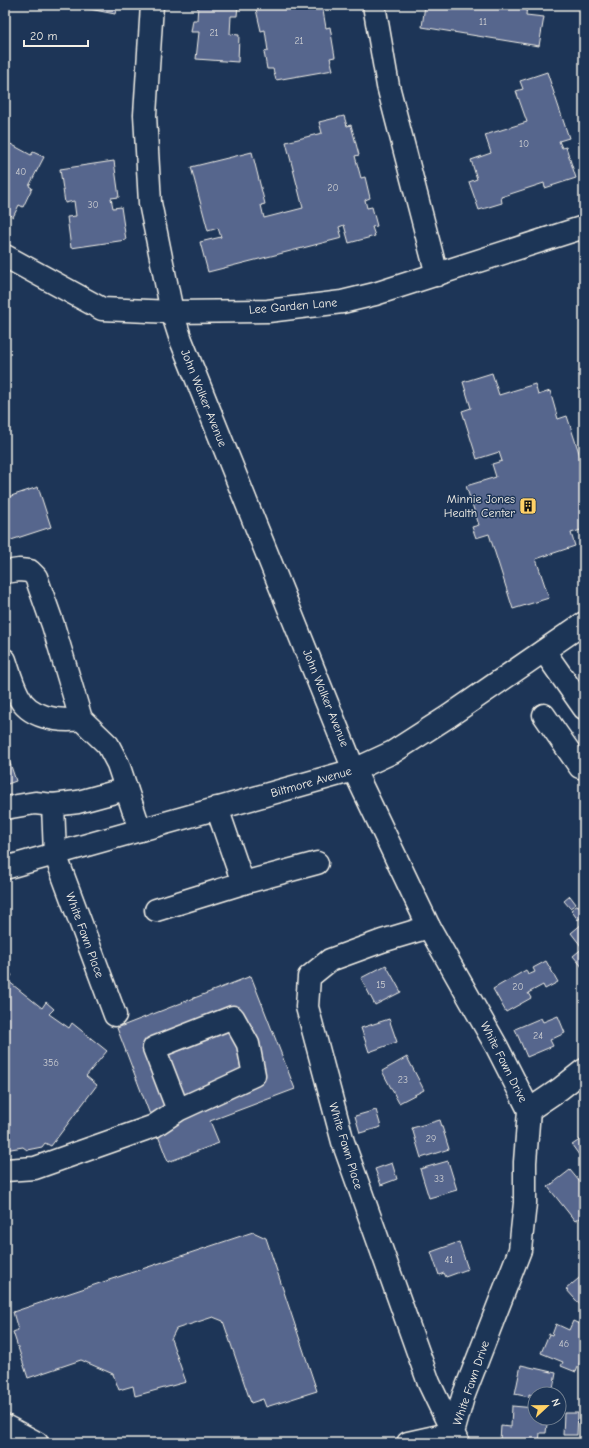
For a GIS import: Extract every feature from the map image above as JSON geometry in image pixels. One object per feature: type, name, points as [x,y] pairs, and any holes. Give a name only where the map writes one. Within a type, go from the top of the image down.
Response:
[{"type":"street","name":"John Walker Avenue","points":[[152,5],[145,115],[150,203],[172,312],[181,340],[354,770]]},
{"type":"street","points":[[374,5],[388,86],[437,275]]},
{"type":"street","name":"Lee Garden Lane","points":[[5,256],[102,309],[172,312],[268,311],[342,302],[375,294],[584,227]]},
{"type":"street","points":[[5,572],[19,570],[30,571],[36,577],[53,625],[81,720],[93,729],[108,745],[118,764],[140,830]]},
{"type":"street","name":"Biltmore Avenue","points":[[5,868],[354,770],[393,752],[449,716],[584,623]]},
{"type":"street","points":[[544,651],[584,708]]},
{"type":"street","points":[[5,660],[18,697],[27,708],[40,716],[66,721],[81,720]]},
{"type":"street","points":[[544,715],[580,767],[584,764]]},
{"type":"street","name":"White Fawn Drive","points":[[354,770],[429,927],[493,1041],[529,1110],[525,1162],[525,1203],[520,1250],[463,1397],[456,1438]]},
{"type":"street","points":[[5,808],[35,803],[53,805],[78,802],[126,789]]},
{"type":"street","name":"White Fawn Place","points":[[53,805],[55,854],[115,1015]]},
{"type":"street","points":[[217,808],[243,883]]},
{"type":"street","points":[[156,910],[243,883],[317,863]]},
{"type":"street","name":"White Fawn Place","points":[[429,927],[382,941],[330,960],[309,977],[307,1007],[343,1142],[429,1383],[456,1438]]},
{"type":"street","points":[[5,1170],[34,1168],[154,1126],[178,1110],[254,1075],[248,1044],[233,1016],[154,1048],[178,1110]]},
{"type":"street","points":[[529,1110],[560,1089],[584,1070]]},
{"type":"street","points":[[5,1426],[37,1443]]},
{"type":"street","points":[[408,1443],[456,1438]]},
{"type":"building","points":[[69,5],[117,5],[115,14]]},
{"type":"building","points":[[198,5],[238,5],[237,16],[231,16],[230,34],[239,35],[238,62],[196,59],[199,32],[191,32],[193,20],[197,20]]},
{"type":"building","points":[[255,5],[322,5],[326,28],[330,27],[335,57],[330,58],[333,70],[276,80],[273,69],[267,69],[264,52],[268,51],[265,30],[261,31]]},
{"type":"building","points":[[425,5],[527,5],[526,15],[544,17],[539,46],[422,27]]},
{"type":"building","points":[[547,72],[569,138],[559,141],[562,148],[566,147],[576,178],[545,188],[544,183],[501,197],[502,203],[479,210],[469,182],[477,179],[471,160],[491,153],[485,135],[527,122],[516,91],[523,89],[520,81]]},
{"type":"building","points":[[344,116],[347,126],[351,125],[359,155],[355,156],[361,178],[365,177],[370,198],[365,200],[367,208],[372,207],[377,226],[372,227],[375,236],[349,243],[344,225],[339,227],[342,238],[208,272],[200,242],[221,237],[218,228],[208,231],[191,167],[252,152],[265,204],[261,205],[264,218],[303,208],[286,142],[322,133],[319,122]]},
{"type":"building","points":[[5,141],[31,155],[33,152],[44,157],[29,186],[32,188],[23,207],[19,205],[13,217],[5,212]]},
{"type":"building","points":[[114,161],[119,197],[111,198],[113,208],[121,207],[126,240],[71,248],[67,217],[76,216],[74,201],[65,203],[60,169]]},
{"type":"building","name":"Minnie Jones Health Center","points":[[492,373],[499,395],[535,384],[538,395],[550,391],[558,419],[567,416],[584,468],[584,529],[571,533],[575,546],[536,559],[549,598],[513,609],[489,534],[476,538],[472,527],[479,525],[466,486],[496,477],[492,464],[502,461],[499,452],[477,459],[462,411],[471,408],[463,382]]},
{"type":"building","points":[[38,487],[51,527],[5,542],[5,498]]},
{"type":"building","points":[[5,748],[16,781],[5,785]]},
{"type":"building","points":[[570,896],[576,904],[570,908],[564,901]]},
{"type":"building","points":[[578,905],[584,915],[578,920],[571,910]]},
{"type":"building","points":[[583,923],[584,943],[581,946],[571,933]]},
{"type":"building","points":[[584,947],[584,969],[573,956]]},
{"type":"building","points":[[546,961],[558,982],[545,989],[543,985],[528,993],[531,998],[506,1012],[493,989],[526,970],[528,975],[535,972],[533,968]]},
{"type":"building","points":[[386,965],[401,992],[375,1005],[361,978]]},
{"type":"building","points":[[5,969],[12,975],[8,981],[42,1008],[46,1002],[54,1009],[49,1014],[69,1028],[72,1023],[107,1051],[86,1076],[97,1085],[51,1146],[45,1143],[42,1147],[27,1150],[23,1147],[5,1150]]},
{"type":"building","points":[[251,976],[295,1089],[210,1121],[219,1143],[168,1162],[117,1028]]},
{"type":"building","points":[[558,1016],[565,1033],[550,1040],[553,1046],[527,1057],[515,1029],[541,1018],[543,1022]]},
{"type":"building","points":[[389,1019],[397,1042],[369,1052],[361,1028]]},
{"type":"building","points":[[407,1057],[424,1090],[399,1103],[382,1071]]},
{"type":"building","points":[[376,1110],[381,1127],[360,1133],[355,1116]]},
{"type":"building","points":[[440,1120],[449,1149],[421,1158],[412,1128]]},
{"type":"building","points":[[584,1137],[584,1162],[572,1145]]},
{"type":"building","points":[[448,1161],[457,1190],[429,1198],[420,1169]]},
{"type":"building","points":[[392,1163],[397,1179],[381,1185],[375,1169]]},
{"type":"building","points":[[570,1170],[584,1187],[584,1224],[579,1218],[575,1221],[548,1187]]},
{"type":"building","points":[[253,1232],[266,1238],[317,1391],[266,1407],[263,1399],[251,1403],[223,1321],[213,1317],[176,1329],[171,1339],[186,1382],[135,1396],[133,1386],[119,1390],[113,1374],[81,1360],[28,1378],[13,1332],[18,1330],[13,1312]]},
{"type":"building","points":[[459,1242],[468,1269],[446,1277],[444,1273],[439,1275],[431,1252]]},
{"type":"building","points":[[584,1274],[584,1307],[583,1308],[566,1289]]},
{"type":"building","points":[[573,1321],[584,1326],[581,1334],[584,1335],[584,1352],[576,1372],[561,1366],[563,1362],[541,1353],[549,1334],[552,1335],[556,1324],[569,1330]]},
{"type":"building","points":[[521,1365],[556,1373],[554,1386],[527,1386],[527,1397],[515,1394]]},
{"type":"building","points":[[512,1406],[527,1407],[527,1426],[547,1426],[546,1433],[540,1433],[539,1443],[500,1440],[501,1426],[511,1427]]},
{"type":"building","points":[[567,1413],[578,1413],[577,1435],[563,1435],[563,1426],[567,1426]]},
{"type":"place","name":"Minnie Jones Health Center","points":[[528,506]]}]
